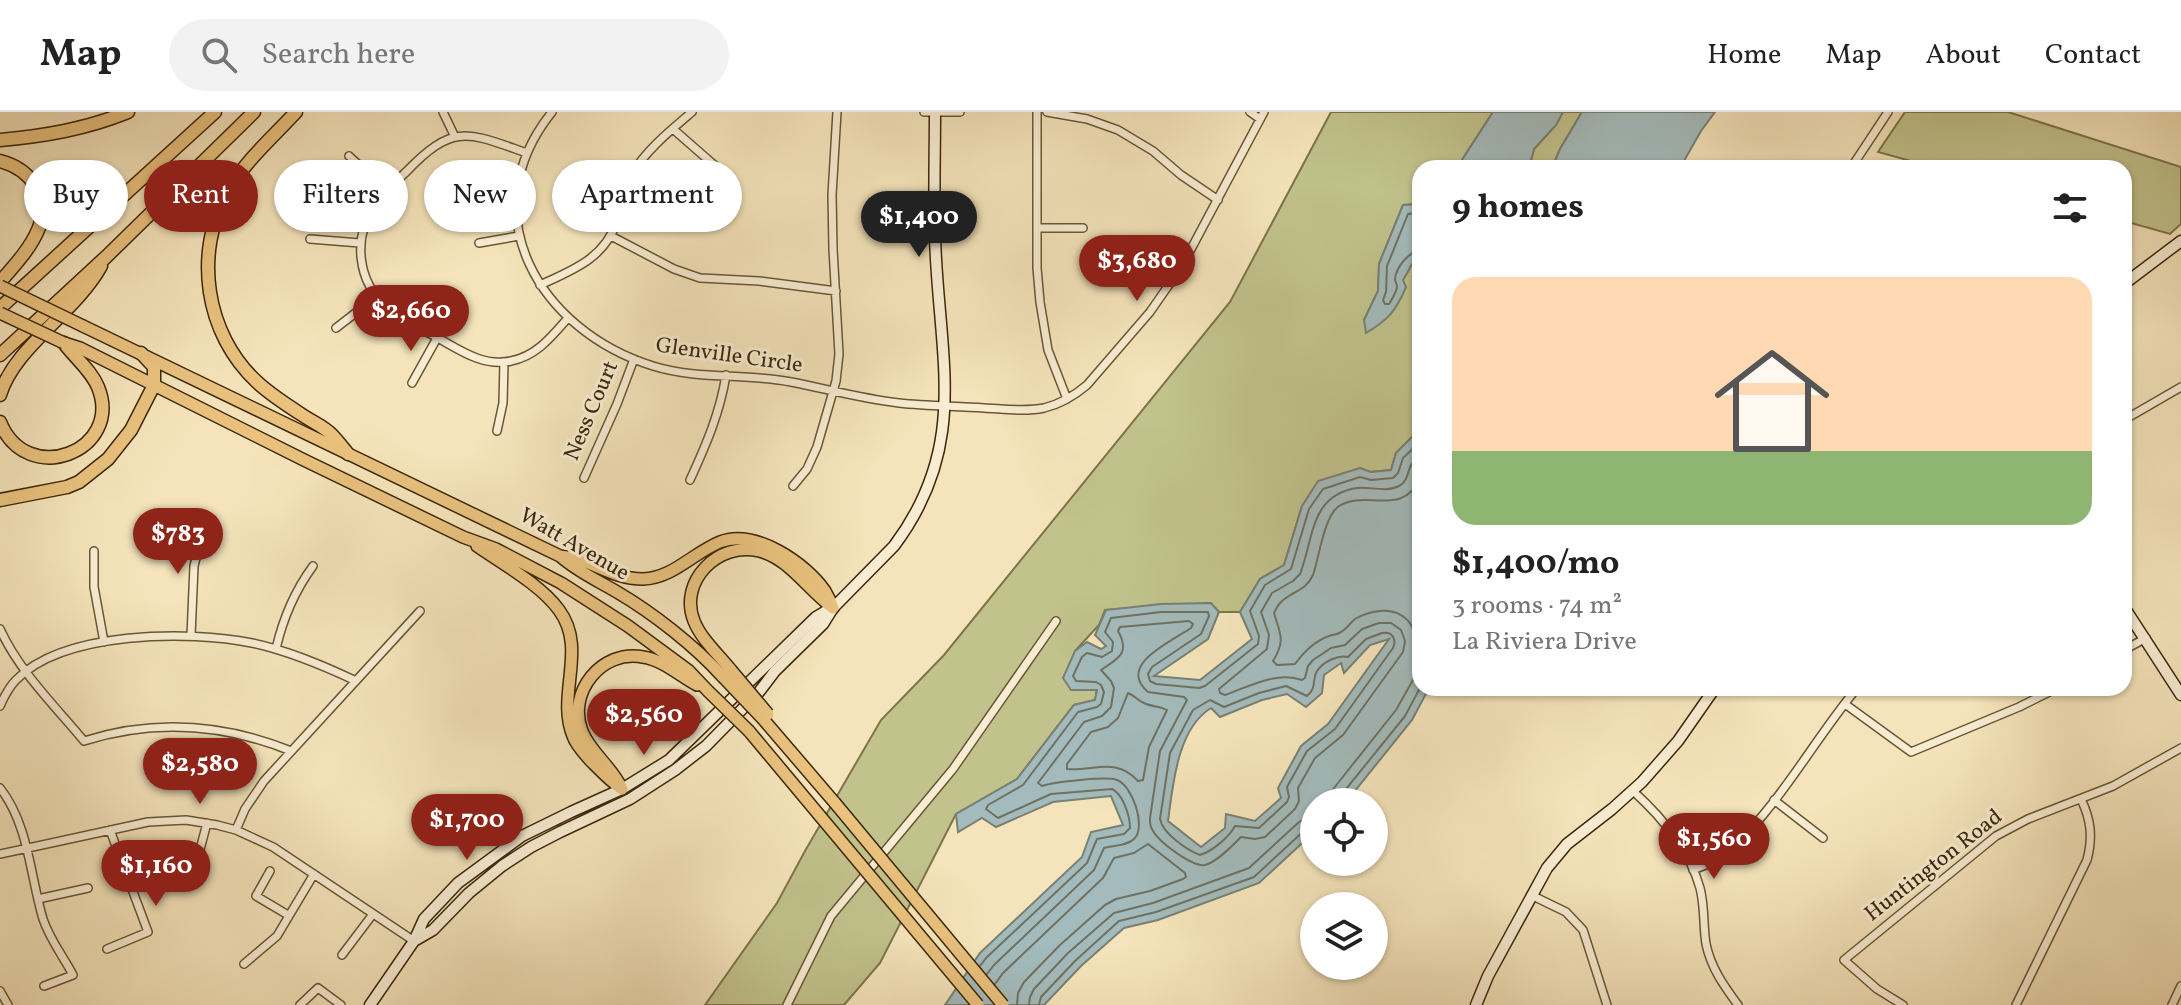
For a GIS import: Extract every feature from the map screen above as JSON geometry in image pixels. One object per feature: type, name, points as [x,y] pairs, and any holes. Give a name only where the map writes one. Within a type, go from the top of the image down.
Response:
[{"type":"highway","points":[[0,140],[76,130],[128,112]]},
{"type":"highway","points":[[0,311],[215,112]]},
{"type":"highway","points":[[0,355],[107,256],[254,112]]},
{"type":"highway","points":[[296,112],[241,172],[228,191],[210,241],[208,266],[211,298],[219,327],[243,369],[281,401],[331,433],[348,454]]},
{"type":"highway","points":[[0,161],[14,166],[35,183],[42,197],[39,229],[0,284]]},
{"type":"highway","points":[[0,395],[24,355],[91,285],[107,256]]},
{"type":"highway","points":[[0,422],[15,445],[44,458],[60,457],[87,443],[96,431],[101,411],[100,390],[94,378],[64,343]]},
{"type":"highway","points":[[0,500],[79,482],[108,459],[131,430],[154,385],[154,367],[141,353]]},
{"type":"main road","name":"Watt Avenue","points":[[0,284],[560,556],[575,569],[647,612],[727,674]]},
{"type":"main road","name":"Watt Avenue","points":[[0,311],[463,537],[496,549],[561,583],[628,626],[689,671],[749,731],[978,1005]]},
{"type":"main road","points":[[463,537],[533,585],[560,611],[569,629],[573,651],[567,709],[573,738],[610,782],[622,789]]},
{"type":"main road","points":[[560,556],[581,559],[623,577],[644,579],[665,574],[721,541],[740,537],[770,545],[788,557],[825,590],[833,608]]},
{"type":"main road","points":[[833,608],[787,566],[759,551],[729,552],[712,561],[696,580],[691,594],[694,621],[727,674],[1003,1005]]},
{"type":"main road","points":[[622,789],[583,735],[578,706],[588,680],[600,667],[620,658],[647,657],[708,691]]},
{"type":"street","points":[[443,112],[455,137]]},
{"type":"street","name":"Glenville Circle","points":[[552,112],[527,153],[519,182],[519,236],[540,285],[568,318],[605,345],[634,359],[677,372],[768,378],[899,403],[1032,409],[1067,399]]},
{"type":"street","points":[[540,285],[584,264],[600,251],[611,236],[632,175],[644,157],[692,112]]},
{"type":"street","points":[[793,486],[813,459],[833,391],[839,354],[832,195],[837,112]]},
{"type":"street","points":[[924,112],[960,112]]},
{"type":"street","points":[[414,941],[433,930],[469,893],[502,866],[531,847],[624,802],[706,746],[894,546],[915,514],[935,468],[946,406],[935,239],[935,112]]},
{"type":"street","points":[[1037,112],[1038,279],[1051,362],[1067,399],[1087,385],[1150,312],[1182,266],[1262,116],[1250,112]]},
{"type":"street","points":[[1047,112],[1087,119],[1118,130],[1153,151],[1190,182],[1218,200]]},
{"type":"street","points":[[1856,160],[1888,112]]},
{"type":"street","points":[[673,129],[708,160]]},
{"type":"street","points":[[408,170],[433,146],[455,137],[475,136],[527,153]]},
{"type":"street","points":[[349,156],[353,160]]},
{"type":"street","points":[[1037,228],[1083,228]]},
{"type":"street","points":[[363,232],[361,261],[376,297],[393,313],[480,360],[504,362],[525,357],[535,352],[568,318]]},
{"type":"street","points":[[479,243],[519,236]]},
{"type":"street","points":[[611,236],[700,278],[759,281],[836,291]]},
{"type":"street","points":[[310,239],[360,243]]},
{"type":"street","points":[[2132,278],[2181,241]]},
{"type":"street","points":[[336,328],[376,297]]},
{"type":"street","points":[[412,383],[437,338]]},
{"type":"street","name":"Ness Court","points":[[584,478],[634,359]]},
{"type":"street","points":[[497,431],[503,403],[504,362]]},
{"type":"street","points":[[690,480],[715,424],[726,375]]},
{"type":"street","points":[[2132,415],[2181,387]]},
{"type":"street","points":[[191,636],[194,566],[205,523]]},
{"type":"street","points":[[94,551],[94,587],[104,642]]},
{"type":"street","points":[[276,649],[294,594],[313,566]]},
{"type":"street","points":[[370,1005],[414,941],[424,919],[449,891],[522,836],[622,789],[676,754],[816,617],[833,608]]},
{"type":"street","points":[[236,830],[254,795],[420,611]]},
{"type":"street","points":[[2132,618],[2181,695]]},
{"type":"street","points":[[786,1004],[831,916],[953,769],[1056,621]]},
{"type":"street","points":[[0,629],[26,671],[84,741],[138,728],[197,727],[246,736],[291,751]]},
{"type":"street","points":[[0,706],[11,685],[26,671],[55,655],[104,642],[145,637],[191,636],[250,642],[325,666],[356,681]]},
{"type":"street","points":[[2132,646],[2146,638]]},
{"type":"street","points":[[1476,1005],[1488,976],[1547,868],[1567,844],[1633,791],[1678,741],[1709,696]]},
{"type":"street","points":[[1693,870],[1730,849],[1774,800],[1851,696]]},
{"type":"street","points":[[1845,704],[1911,752],[2041,696]]},
{"type":"street","name":"Huntington Road","points":[[1903,1005],[1877,989],[1844,960],[1996,836],[2028,819],[2133,776],[2181,748]]},
{"type":"street","points":[[0,788],[17,818],[48,932],[73,975],[44,986]]},
{"type":"street","points":[[1633,791],[1664,822],[1684,851],[1703,902],[1710,960],[1720,981],[1738,1005]]},
{"type":"street","points":[[2016,1005],[2087,860],[2091,829],[2081,799]]},
{"type":"street","points":[[1774,800],[1823,838]]},
{"type":"street","points":[[0,854],[167,820],[207,823],[236,830],[273,847],[414,941]]},
{"type":"street","points":[[178,873],[194,872],[207,823]]},
{"type":"street","points":[[107,949],[148,932],[110,830]]},
{"type":"street","points":[[469,893],[472,879],[495,862],[503,849]]},
{"type":"street","points":[[270,871],[256,896],[288,915]]},
{"type":"street","points":[[244,964],[277,936],[314,874]]},
{"type":"street","points":[[38,899],[88,888]]},
{"type":"street","points":[[1531,895],[1566,912],[1583,930],[1607,1005]]},
{"type":"street","points":[[342,955],[373,914]]},
{"type":"street","points":[[2172,1005],[2181,986]]},
{"type":"street","points":[[300,1005],[318,988],[341,1005]]},
{"type":"street","points":[[0,991],[8,1005]]},
{"type":"green space","points":[[1331,112],[1493,112],[1462,160],[1412,160],[1412,204],[1403,205],[1379,264],[1378,291],[1364,320],[1403,280],[1412,264],[1412,437],[1396,453],[1391,470],[1370,472],[1360,468],[1302,506],[1284,565],[1260,579],[1240,612],[1219,612],[1210,603],[1105,610],[1099,625],[1075,651],[1097,690],[1095,700],[1074,705],[1017,779],[956,814],[880,963],[844,1005],[705,1005],[777,903],[881,720],[944,655],[1230,302]]},
{"type":"green space","points":[[1563,112],[1582,112],[1555,160],[1531,160],[1534,149],[1556,125]]},
{"type":"green space","points":[[1905,112],[2008,112],[2181,167],[2181,224],[2170,234],[2132,223],[2132,160],[1907,160],[1878,152]]},
{"type":"water","points":[[1493,112],[1563,112],[1556,125],[1534,149],[1531,160],[1462,160]]},
{"type":"water","points":[[1582,112],[1715,112],[1685,160],[1555,160]]},
{"type":"water","points":[[1412,204],[1412,264],[1403,280],[1406,287],[1395,309],[1366,333],[1364,320],[1378,291],[1379,264],[1403,205]]},
{"type":"water","points":[[1412,437],[1412,696],[1425,696],[1412,720],[1357,788],[1300,788],[1300,845],[1259,883],[1158,920],[1124,928],[1081,966],[1044,1005],[945,1005],[980,953],[1082,857],[1091,832],[1123,825],[1111,796],[1053,802],[996,827],[982,818],[958,832],[956,814],[1017,779],[1074,705],[1095,700],[1097,690],[1071,690],[1063,678],[1075,651],[1087,642],[1101,649],[1106,646],[1095,635],[1106,610],[1211,603],[1219,612],[1208,639],[1154,676],[1200,680],[1252,639],[1240,612],[1260,579],[1284,565],[1302,506],[1318,481],[1360,468],[1371,472],[1391,470],[1396,453]],"holes":[[[1389,639],[1328,724],[1301,746],[1278,788],[1281,798],[1255,821],[1226,814],[1225,828],[1201,847],[1168,821],[1179,759],[1184,743],[1200,717],[1211,708],[1220,717],[1262,700],[1287,694],[1306,707],[1322,693],[1324,675],[1341,663],[1344,673],[1370,645]]]}]
